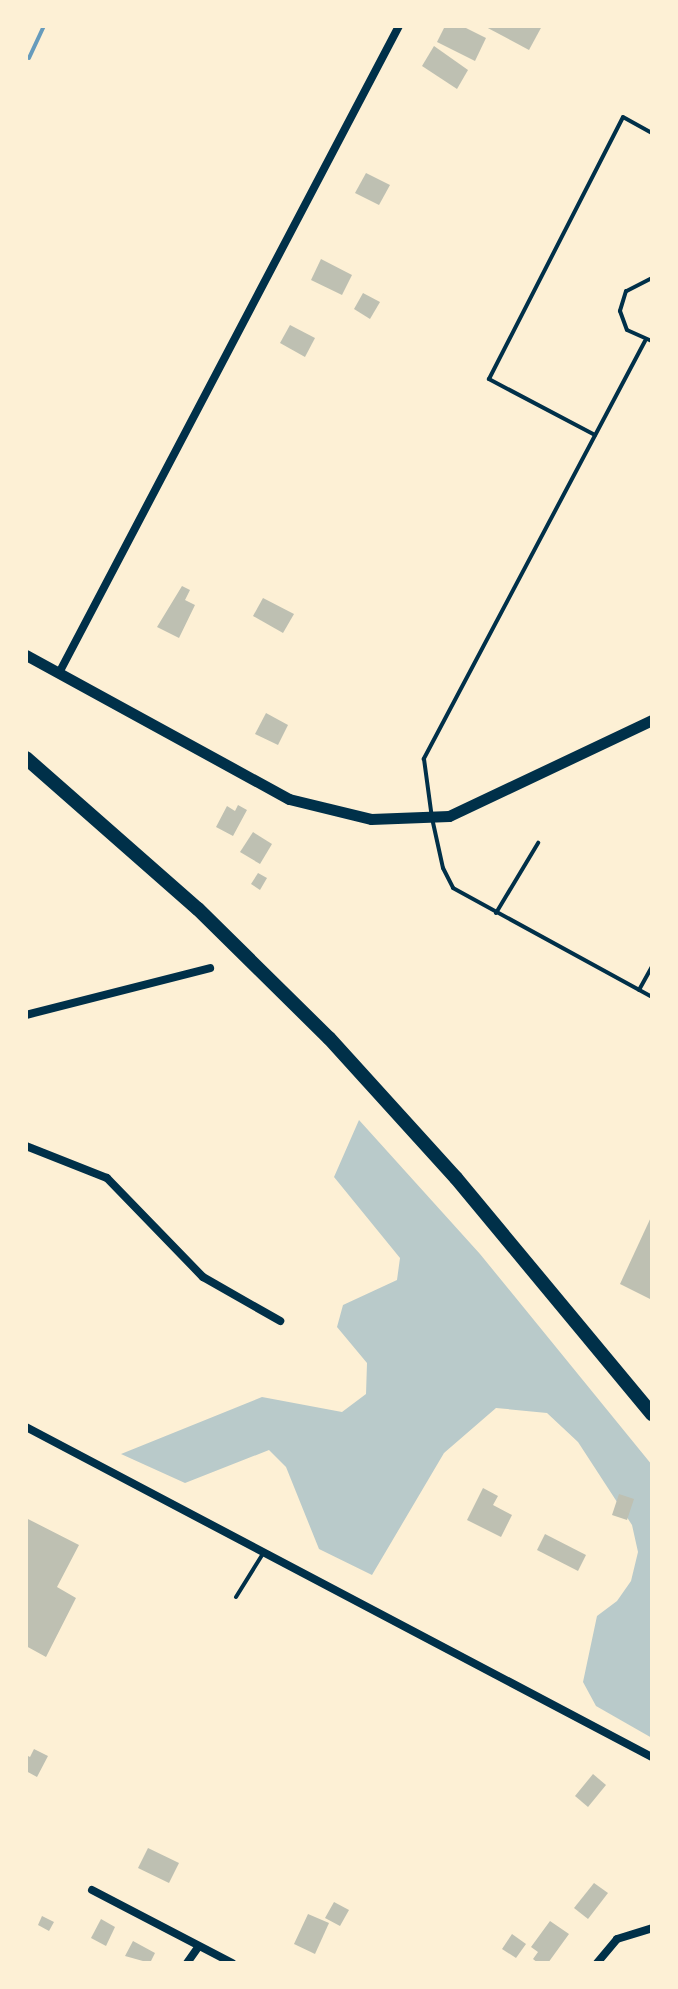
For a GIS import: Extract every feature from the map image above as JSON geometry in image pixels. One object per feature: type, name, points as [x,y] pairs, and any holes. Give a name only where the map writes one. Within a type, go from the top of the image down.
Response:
[{"type":"highway","points":[[26,758],[198,909],[329,1038],[456,1178],[652,1414]]},
{"type":"street","points":[[59,673],[399,26]]},
{"type":"street","points":[[26,655],[299,804],[358,818],[432,818],[479,805],[652,720]]},
{"type":"street","points":[[26,1015],[210,968]]},
{"type":"street","points":[[26,1146],[107,1178],[203,1277],[280,1321]]},
{"type":"street","points":[[26,1427],[266,1550],[652,1757]]},
{"type":"street","points":[[92,1890],[232,1963]]},
{"type":"street","points":[[597,1963],[617,1939],[652,1928]]},
{"type":"street","points":[[187,1963],[198,1947]]},
{"type":"lane","points":[[595,435],[489,379],[623,117],[652,133]]},
{"type":"lane","points":[[652,278],[626,291],[620,311],[627,330],[645,341],[652,341]]},
{"type":"lane","points":[[645,341],[424,759],[432,818],[447,881],[496,913],[652,997]]},
{"type":"lane","points":[[496,913],[538,843]]},
{"type":"lane","points":[[639,990],[652,967]]},
{"type":"lane","points":[[236,1597],[266,1550]]},
{"type":"shaded area","points":[[359,1120],[480,1254],[652,1465],[652,1738],[596,1706],[583,1682],[597,1616],[617,1601],[631,1581],[638,1552],[632,1525],[578,1442],[547,1413],[496,1408],[444,1453],[372,1575],[319,1549],[286,1467],[269,1450],[185,1483],[121,1454],[262,1397],[342,1412],[366,1394],[367,1363],[337,1327],[343,1305],[397,1280],[400,1258],[334,1177]]},
{"type":"building","points":[[445,26],[462,26],[486,38],[475,61],[437,42]]},
{"type":"building","points":[[484,26],[542,26],[529,50]]},
{"type":"building","points":[[434,46],[468,70],[457,89],[422,66]]},
{"type":"building","points":[[366,173],[390,185],[379,205],[355,193]]},
{"type":"building","points":[[321,259],[352,275],[342,295],[311,280]]},
{"type":"building","points":[[363,293],[380,302],[370,319],[354,309]]},
{"type":"building","points":[[290,325],[315,338],[305,357],[280,343]]},
{"type":"building","points":[[182,586],[190,590],[185,600],[195,605],[179,638],[157,627]]},
{"type":"building","points":[[263,598],[294,614],[283,633],[253,616]]},
{"type":"building","points":[[266,713],[288,725],[278,745],[255,734]]},
{"type":"building","points":[[238,805],[247,810],[233,836],[216,827],[227,806],[235,811]]},
{"type":"building","points":[[253,832],[272,844],[260,864],[240,852]]},
{"type":"building","points":[[258,873],[267,878],[260,890],[251,884]]},
{"type":"building","points":[[652,1215],[652,1300],[620,1284]]},
{"type":"building","points":[[483,1488],[498,1496],[493,1505],[512,1515],[501,1537],[467,1520]]},
{"type":"building","points":[[619,1494],[634,1499],[627,1520],[612,1515]]},
{"type":"building","points":[[26,1518],[79,1545],[57,1587],[76,1598],[46,1657],[26,1646]]},
{"type":"building","points":[[545,1534],[586,1555],[578,1571],[537,1550]]},
{"type":"building","points":[[34,1749],[48,1756],[37,1777],[26,1771],[26,1755],[30,1757]]},
{"type":"building","points":[[593,1774],[606,1785],[588,1807],[575,1796]]},
{"type":"building","points":[[148,1848],[179,1863],[169,1883],[138,1868]]},
{"type":"building","points":[[594,1883],[608,1893],[588,1919],[574,1908]]},
{"type":"building","points":[[334,1902],[349,1910],[340,1926],[325,1918]]},
{"type":"building","points":[[308,1914],[329,1923],[315,1954],[294,1944]]},
{"type":"building","points":[[42,1916],[54,1922],[49,1931],[38,1925]]},
{"type":"building","points":[[101,1919],[115,1927],[106,1946],[91,1938]]},
{"type":"building","points":[[550,1921],[569,1934],[548,1963],[538,1963],[533,1959],[538,1952],[531,1947]]},
{"type":"building","points":[[512,1934],[526,1944],[516,1958],[502,1949]]},
{"type":"building","points":[[133,1941],[155,1953],[150,1963],[125,1956]]},
{"type":"waterway","points":[[29,58],[44,26]]}]
